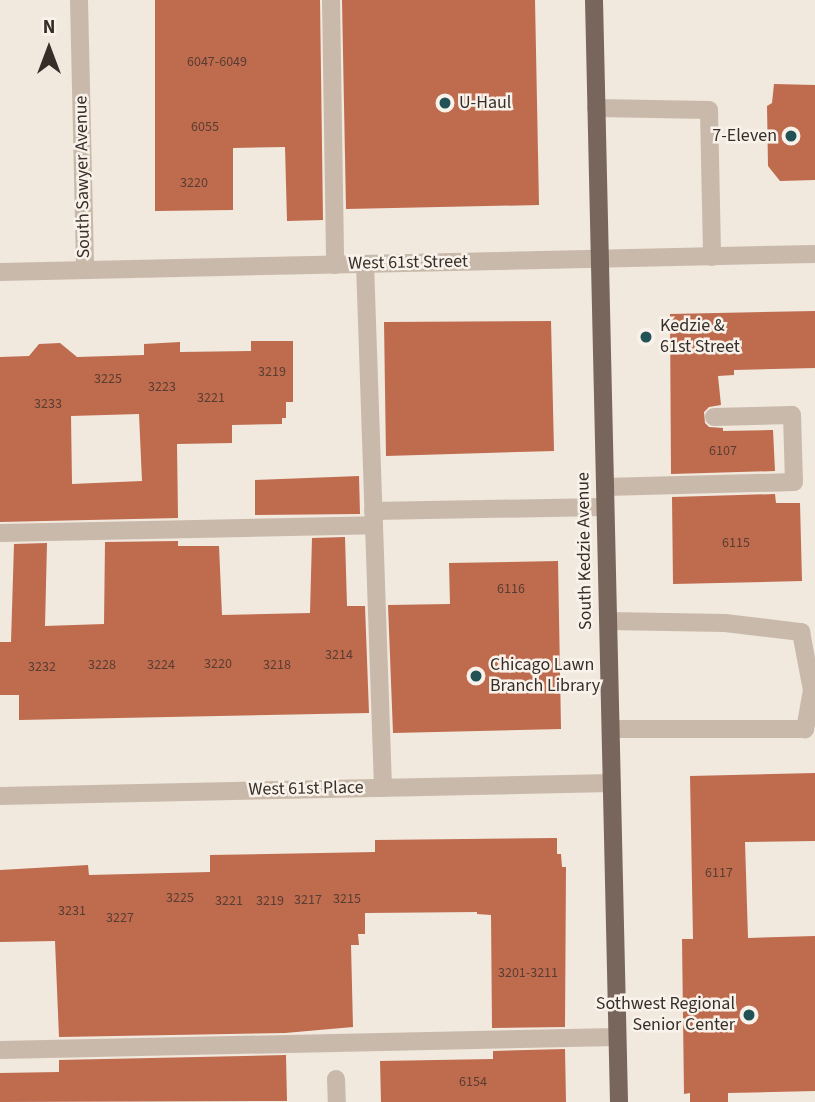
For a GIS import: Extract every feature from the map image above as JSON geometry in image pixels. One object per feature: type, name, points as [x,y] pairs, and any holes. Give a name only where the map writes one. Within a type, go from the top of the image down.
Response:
[{"type":"main road","name":"South Kedzie Avenue","points":[[594,0],[619,1102]]},
{"type":"street","name":"South Sawyer Avenue","points":[[79,0],[85,270]]},
{"type":"street","points":[[331,0],[335,265]]},
{"type":"street","points":[[596,108],[709,110],[712,257]]},
{"type":"street","name":"West 61st Street","points":[[0,272],[815,254]]},
{"type":"street","points":[[365,264],[383,788]]},
{"type":"street","points":[[605,487],[794,482],[792,415],[714,417]]},
{"type":"street","points":[[0,533],[605,507]]},
{"type":"street","points":[[608,621],[725,623],[801,632],[812,690],[805,729],[611,729]]},
{"type":"street","name":"West 61st Place","points":[[0,796],[612,783]]},
{"type":"street","points":[[0,1050],[617,1037]]},
{"type":"street","points":[[336,1079],[337,1102]]},
{"type":"building","points":[[155,0],[320,0],[323,220],[287,221],[285,147],[233,148],[233,210],[155,211]]},
{"type":"building","name":"U-Haul","points":[[342,0],[535,0],[539,205],[346,209]]},
{"type":"building","name":"7-Eleven","points":[[774,84],[815,85],[815,180],[780,181],[768,166],[767,106],[772,103]]},
{"type":"building","points":[[815,311],[815,368],[734,370],[734,375],[718,376],[721,405],[709,407],[704,412],[705,423],[709,427],[723,428],[723,431],[773,430],[775,471],[671,474],[670,314]]},
{"type":"building","points":[[551,321],[554,451],[386,456],[384,322]]},
{"type":"building","points":[[251,341],[293,341],[293,402],[286,402],[286,418],[282,418],[282,424],[232,425],[232,443],[177,444],[178,518],[0,522],[0,357],[29,356],[39,344],[60,343],[77,357],[144,355],[144,344],[180,342],[180,352],[251,351]],"holes":[[[139,414],[142,481],[72,484],[71,416]]]},
{"type":"building","points":[[359,476],[360,514],[255,515],[255,480]]},
{"type":"building","points":[[775,494],[776,503],[800,503],[802,581],[673,584],[672,497]]},
{"type":"building","points":[[345,537],[347,606],[365,606],[369,713],[19,720],[19,695],[0,695],[0,642],[11,642],[14,544],[47,543],[45,626],[104,624],[105,542],[178,541],[178,546],[219,546],[222,615],[310,613],[312,538]]},
{"type":"building","name":"Chicago Lawn Branch Library","points":[[558,561],[561,729],[393,733],[388,605],[450,604],[449,563]]},
{"type":"building","points":[[815,773],[815,841],[745,842],[748,938],[815,936],[815,1091],[728,1093],[728,1102],[690,1102],[690,1093],[684,1094],[682,939],[693,939],[690,776]]},
{"type":"building","points":[[557,838],[557,854],[561,854],[562,867],[566,867],[565,1027],[492,1028],[491,915],[477,912],[365,913],[365,934],[358,934],[359,945],[351,945],[353,1027],[285,1033],[59,1037],[55,941],[0,942],[0,870],[88,865],[89,875],[210,872],[210,855],[375,852],[375,840]]},
{"type":"building","points":[[565,1049],[566,1102],[381,1102],[380,1061],[493,1059],[493,1051]]},
{"type":"building","points":[[286,1055],[287,1101],[0,1102],[0,1073],[59,1072],[59,1060]]},
{"type":"place","name":"U-Haul","points":[[445,103]]},
{"type":"place","name":"7-Eleven","points":[[791,136]]},
{"type":"place","name":"Kedzie & 61st Street","points":[[646,337]]},
{"type":"place","name":"Chicago Lawn Branch Library","points":[[476,676]]},
{"type":"place","name":"Sothwest Regional Senior Center","points":[[749,1015]]}]
